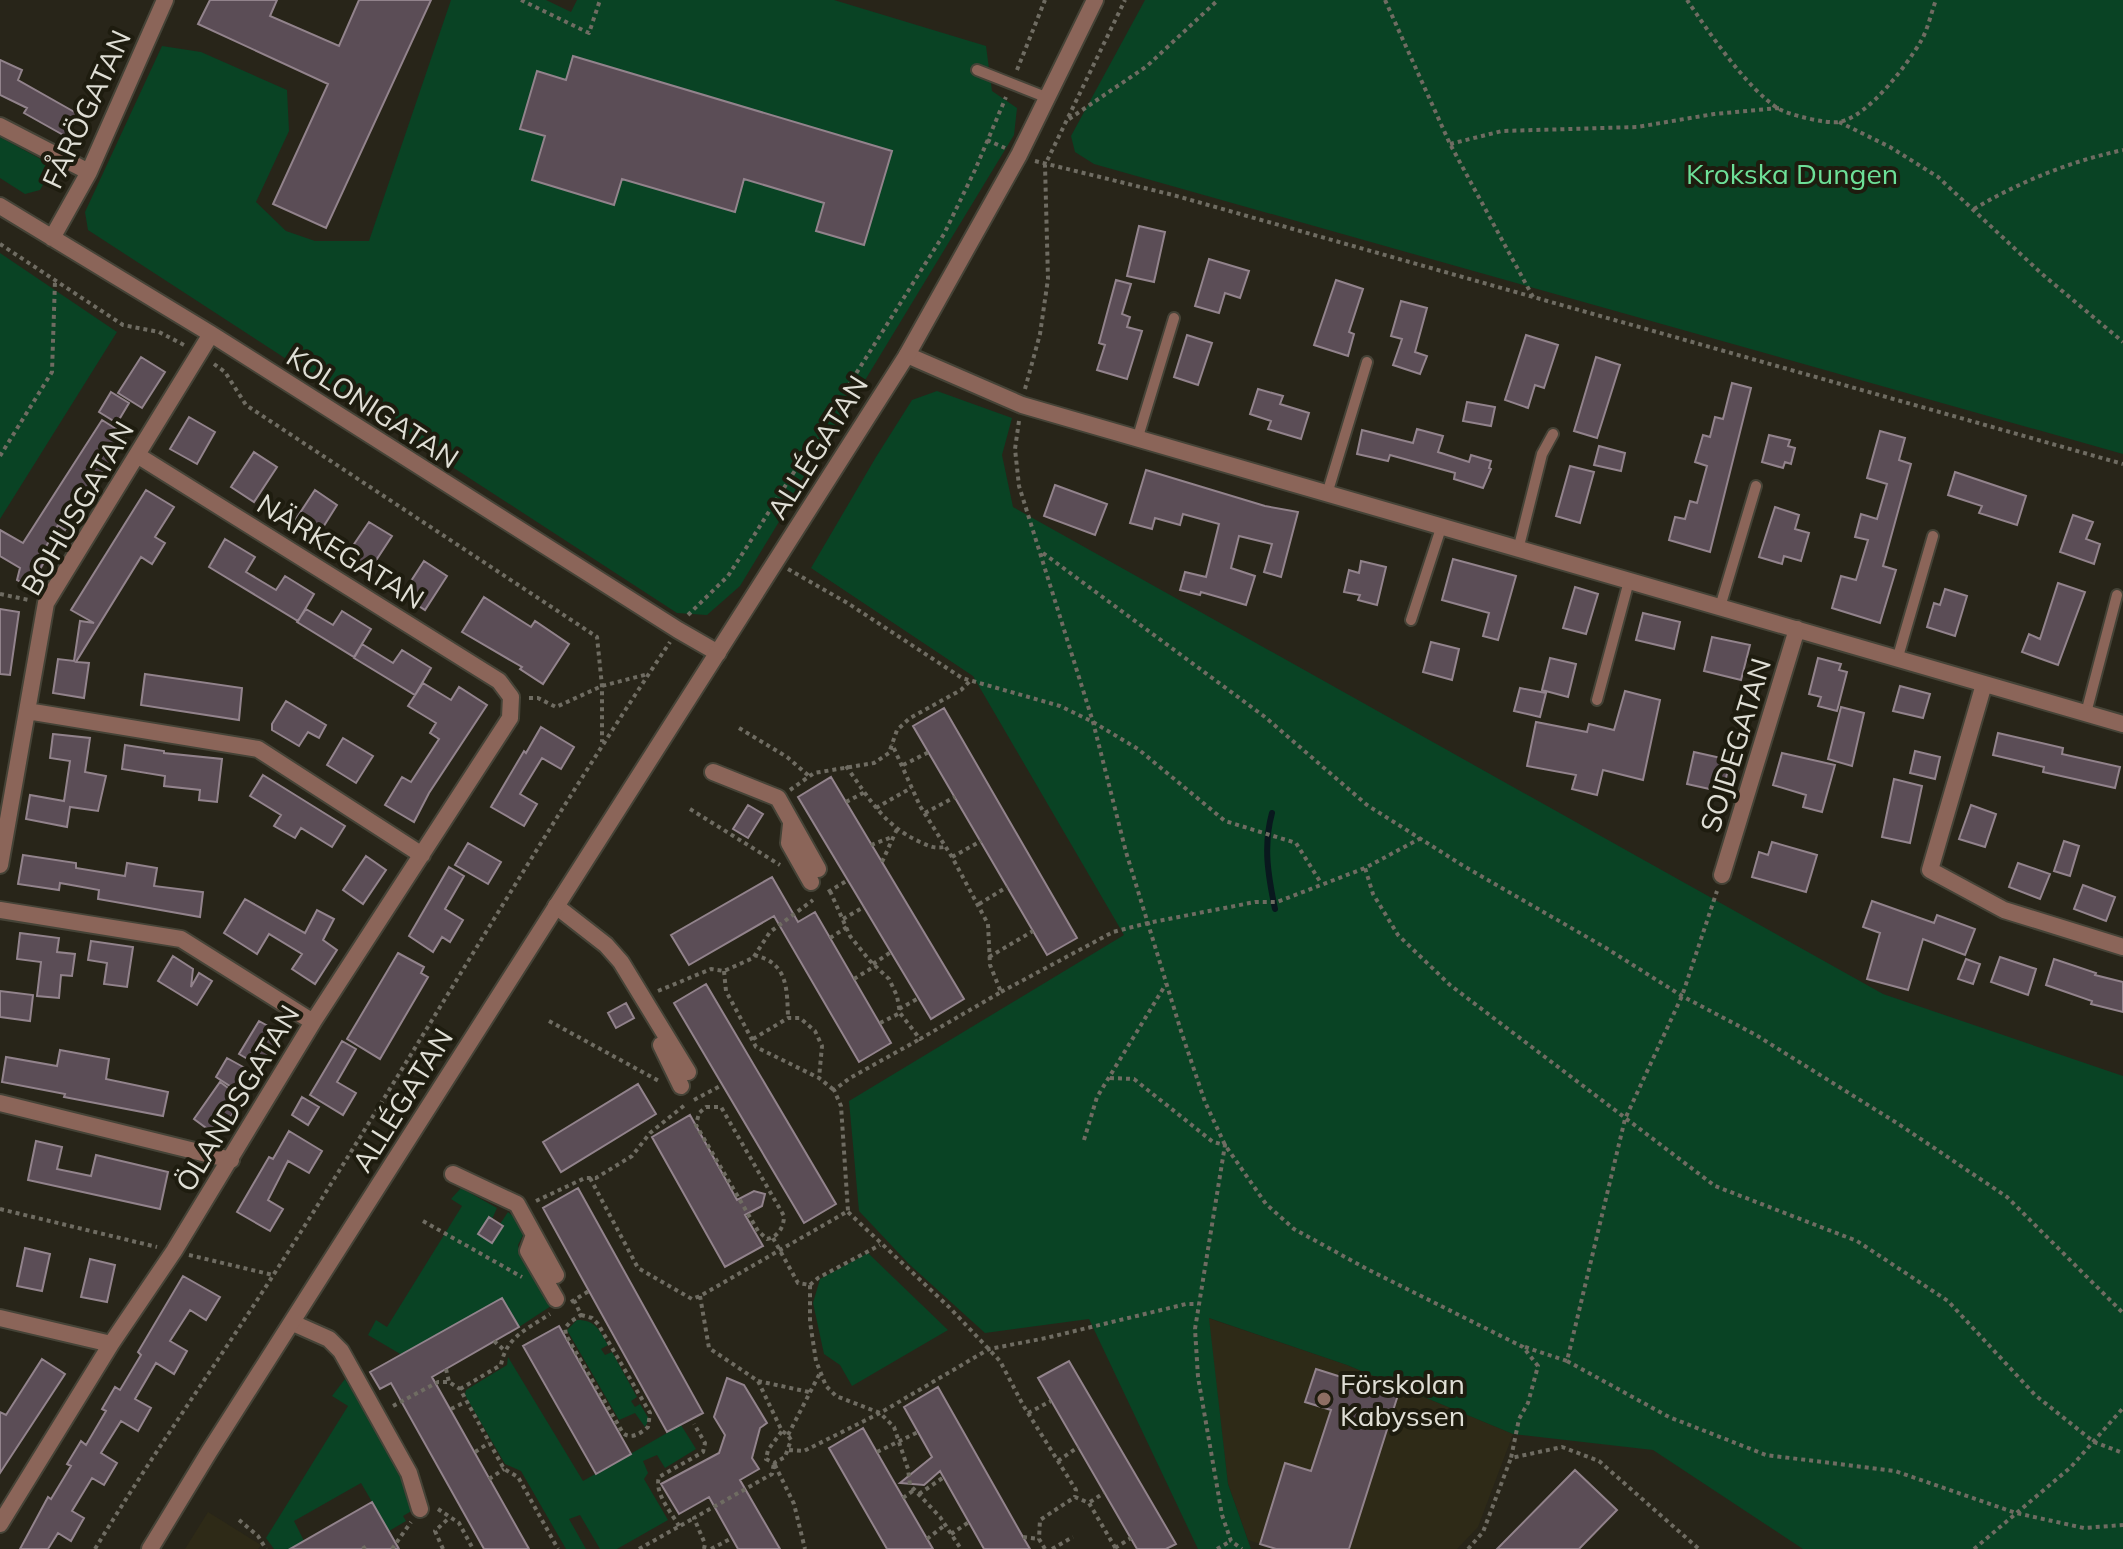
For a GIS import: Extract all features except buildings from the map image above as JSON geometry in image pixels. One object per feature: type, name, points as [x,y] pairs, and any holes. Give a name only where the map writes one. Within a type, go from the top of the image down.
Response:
[{"type":"street","name":"FÅRÖGATAN","points":[[52,238],[89,172],[165,0]]},
{"type":"street","name":"ALLÉGATAN","points":[[150,1549],[907,355],[1048,98],[1095,0]]},
{"type":"street","points":[[0,126],[89,172]]},
{"type":"street","name":"KOLONIGATAN","points":[[0,206],[211,334],[718,653]]},
{"type":"street","name":"BOHUSGATAN","points":[[0,865],[46,603],[211,334]]},
{"type":"street","points":[[907,355],[1022,405],[1137,440],[2123,724]]},
{"type":"street","name":"NÄRKEGATAN","points":[[137,455],[499,681],[511,697]]},
{"type":"street","name":"SOJDEGATAN","points":[[1722,875],[1797,629]]},
{"type":"street","points":[[1984,684],[1930,870],[2004,910],[2123,947]]},
{"type":"street","name":"ÖLANDSGATAN","points":[[0,1524],[111,1344],[231,1160],[313,1022],[510,718],[511,697]]},
{"type":"street","points":[[27,711],[258,749],[422,855]]},
{"type":"street","points":[[713,772],[778,798],[815,876]]},
{"type":"street","points":[[556,906],[606,945],[621,962],[662,1028],[677,1080]]},
{"type":"street","points":[[0,910],[181,939],[313,1022]]},
{"type":"street","points":[[0,1103],[231,1160]]},
{"type":"street","points":[[453,1174],[517,1204],[556,1275]]},
{"type":"street","points":[[534,1235],[528,1251],[556,1306]]},
{"type":"street","points":[[0,1318],[111,1344]]},
{"type":"street","points":[[293,1323],[329,1339],[341,1351],[409,1473],[420,1509]]},
{"type":"lane","points":[[977,70],[1048,98]]},
{"type":"lane","points":[[1137,440],[1174,318]]},
{"type":"lane","points":[[1327,494],[1367,362]]},
{"type":"lane","points":[[1518,550],[1542,454],[1553,434]]},
{"type":"lane","points":[[1720,607],[1756,486]]},
{"type":"lane","points":[[1411,620],[1441,528]]},
{"type":"lane","points":[[1897,660],[1933,536]]},
{"type":"lane","points":[[1597,700],[1629,581]]},
{"type":"lane","points":[[2086,713],[2117,595]]},
{"type":"path","points":[[521,0],[589,33],[600,0]]},
{"type":"path","points":[[95,1549],[273,1275],[602,744],[690,612],[728,576],[944,234],[971,181],[1045,0]]},
{"type":"path","points":[[1125,0],[1045,165],[1048,279],[1040,334],[1022,405],[1015,467],[1093,722],[1126,852],[1166,983],[1205,1102],[1225,1145],[1266,1204],[1294,1229],[1523,1347],[1567,1361],[1669,1417],[1766,1455],[1895,1471],[2016,1513],[2084,1528],[2123,1525]]},
{"type":"path","points":[[1067,120],[1147,66],[1218,0]]},
{"type":"path","points":[[1385,0],[1450,144],[1533,297]]},
{"type":"path","points":[[1687,0],[1749,81],[1779,108],[1803,118],[1839,122],[1890,147],[1938,177],[2042,274],[2123,342]]},
{"type":"path","points":[[1839,122],[1874,102],[1898,73],[1922,40],[1936,0]]},
{"type":"path","points":[[1450,144],[1502,131],[1637,127],[1714,114],[1779,108]]},
{"type":"path","points":[[1973,210],[1996,196],[2087,158],[2123,150]]},
{"type":"path","points":[[1045,165],[1173,195],[2123,464]]},
{"type":"path","points":[[0,244],[123,325],[159,332],[199,354],[225,372],[246,405],[597,637],[602,686],[602,744]]},
{"type":"path","points":[[0,456],[52,372],[55,280]]},
{"type":"path","points":[[1041,551],[1265,717],[1367,805],[1682,996],[1756,1035],[1900,1125],[2007,1197],[2123,1313]]},
{"type":"path","points":[[775,562],[849,604],[926,656],[970,681],[1060,706],[1093,722],[1138,749],[1225,821],[1296,843],[1321,883]]},
{"type":"path","points":[[0,594],[46,603]]},
{"type":"path","points":[[511,697],[538,698],[556,707],[602,686],[649,673]]},
{"type":"path","points":[[778,798],[810,776],[846,766],[874,763],[889,753],[897,730],[910,718],[961,690],[970,681]]},
{"type":"path","points":[[739,728],[787,757],[810,776]]},
{"type":"path","points":[[892,744],[911,788],[988,924],[989,957],[1001,992]]},
{"type":"path","points":[[903,765],[929,752]]},
{"type":"path","points":[[846,766],[876,808],[897,829],[927,845],[939,849],[944,847]]},
{"type":"path","points":[[876,808],[911,788]]},
{"type":"path","points":[[846,802],[865,792]]},
{"type":"path","points":[[925,813],[955,797]]},
{"type":"path","points":[[690,809],[759,852]]},
{"type":"path","points":[[882,862],[897,829]]},
{"type":"path","points":[[871,845],[893,837]]},
{"type":"path","points":[[834,1090],[1001,992],[1113,932],[1255,902],[1274,902],[1365,868],[1421,838]]},
{"type":"path","points":[[952,857],[981,841]]},
{"type":"path","points":[[1365,868],[1373,894],[1398,935],[1450,985],[1715,1186],[1857,1241],[1948,1301],[2035,1395],[2094,1442],[2123,1453]]},
{"type":"path","points":[[1567,1361],[1625,1119],[1682,996],[1722,875]]},
{"type":"path","points":[[642,999],[711,969],[724,971],[754,955],[770,932],[820,895],[848,880]]},
{"type":"path","points":[[979,904],[1007,887]]},
{"type":"path","points":[[830,891],[850,936],[889,979],[900,1011],[920,1039]]},
{"type":"path","points":[[843,919],[864,907]]},
{"type":"path","points":[[830,938],[847,927]]},
{"type":"path","points":[[989,957],[1033,931]]},
{"type":"path","points":[[854,979],[891,952]]},
{"type":"path","points":[[754,955],[770,959],[783,975],[788,1018]]},
{"type":"path","points":[[724,971],[726,991],[756,1047],[819,1078],[834,1090],[841,1106],[848,1211],[949,1307],[1000,1361],[1076,1490],[1075,1497],[1040,1520],[1039,1539],[1045,1549]]},
{"type":"path","points":[[1084,1140],[1097,1097],[1166,983]]},
{"type":"path","points":[[880,1023],[919,998]]},
{"type":"path","points":[[752,1039],[788,1018],[800,1018],[815,1031],[822,1046],[819,1078]]},
{"type":"path","points":[[549,1021],[677,1080]]},
{"type":"path","points":[[1110,1078],[1134,1079],[1213,1142],[1225,1145]]},
{"type":"path","points":[[519,1209],[585,1178],[596,1178],[632,1156],[650,1133],[674,1112],[722,1085]]},
{"type":"path","points":[[700,1097],[706,1107]]},
{"type":"path","points":[[706,1107],[721,1107],[784,1216],[773,1238],[767,1239],[758,1231],[696,1125],[699,1113],[706,1107]]},
{"type":"path","points":[[1225,1145],[1195,1329],[1198,1377],[1222,1515],[1231,1541],[1242,1549]]},
{"type":"path","points":[[590,1178],[638,1268],[692,1299],[848,1211]]},
{"type":"path","points":[[0,1209],[273,1275]]},
{"type":"path","points":[[423,1221],[526,1279]]},
{"type":"path","points":[[773,1238],[798,1283],[810,1285]]},
{"type":"path","points":[[881,1245],[810,1285],[810,1322],[820,1371],[826,1386],[836,1396],[880,1413],[894,1427],[910,1485],[945,1525],[961,1549]]},
{"type":"path","points":[[460,1389],[501,1365],[504,1350],[513,1338],[556,1306],[589,1291]]},
{"type":"path","points":[[700,1296],[709,1348],[758,1381],[809,1392]]},
{"type":"path","points":[[574,1300],[581,1315],[592,1318],[598,1324],[650,1413],[648,1427],[640,1434],[631,1436],[623,1433],[566,1335],[565,1328],[581,1315]]},
{"type":"path","points":[[789,1450],[804,1451],[880,1413],[989,1349],[1186,1304],[1198,1304]]},
{"type":"path","points":[[494,1341],[504,1350]]},
{"type":"path","points":[[1468,1549],[1483,1532],[1511,1458],[1519,1419],[1528,1403],[1538,1366],[1523,1347]]},
{"type":"path","points":[[446,1369],[449,1382]]},
{"type":"path","points":[[788,1435],[820,1371]]},
{"type":"path","points":[[758,1381],[782,1431],[791,1440],[785,1457],[774,1463]]},
{"type":"path","points":[[377,1415],[438,1382],[449,1382],[460,1389],[504,1469],[518,1477],[558,1549]]},
{"type":"path","points":[[1028,1413],[1051,1401]]},
{"type":"path","points":[[451,1409],[465,1402]]},
{"type":"path","points":[[1974,1549],[2071,1467],[2123,1408]]},
{"type":"path","points":[[679,1526],[657,1489],[657,1482],[659,1477],[703,1452],[705,1443],[694,1424]]},
{"type":"path","points":[[782,1431],[768,1450],[766,1459],[774,1463],[794,1504],[805,1549]]},
{"type":"path","points":[[877,1452],[918,1432]]},
{"type":"path","points":[[475,1452],[489,1443]]},
{"type":"path","points":[[1058,1461],[1078,1447]]},
{"type":"path","points":[[1511,1458],[1562,1447],[1599,1461],[1699,1549]]},
{"type":"path","points":[[639,1549],[772,1474],[774,1463]]},
{"type":"path","points":[[489,1479],[504,1469]]},
{"type":"path","points":[[919,1494],[944,1477]]},
{"type":"path","points":[[903,1498],[915,1489]]},
{"type":"path","points":[[1089,1503],[1104,1493]]},
{"type":"path","points":[[1075,1497],[1089,1503],[1115,1549],[1131,1538]]},
{"type":"path","points":[[392,1549],[420,1509],[440,1509],[459,1523],[473,1549]]},
{"type":"path","points":[[443,1549],[435,1531],[449,1518]]},
{"type":"path","points":[[694,1518],[705,1544],[704,1549]]},
{"type":"path","points":[[239,1520],[258,1536],[266,1549]]},
{"type":"path","points":[[951,1534],[969,1522]]},
{"type":"path","points":[[927,1539],[945,1525]]},
{"type":"path","points":[[1023,1537],[1039,1539]]},
{"type":"path","points":[[1052,1549],[1073,1537]]},
{"type":"path","points":[[711,1549],[732,1538]]},
{"type":"path","points":[[1217,1549],[1231,1541]]},
{"type":"shaded area","name":"Förskolan Kabyssen","points":[[1208,1318],[1347,1365],[1513,1434],[1478,1527],[1457,1549],[1276,1549],[1248,1540],[1228,1484]]},
{"type":"shaded area","points":[[208,1512],[261,1545],[258,1549],[185,1549]]},
{"type":"green space","points":[[451,0],[546,0],[571,12],[577,0],[834,0],[986,46],[992,91],[1017,108],[1014,135],[740,586],[707,615],[677,613],[88,230],[85,212],[162,46],[201,52],[287,90],[289,131],[256,202],[286,231],[315,241],[369,241]]},
{"type":"green space","name":"Krokska Dungen","points":[[1145,0],[2123,0],[2123,454],[1094,164],[1075,152],[1071,136]]},
{"type":"green space","points":[[0,137],[48,163],[48,176],[40,190],[25,194],[0,178]]},
{"type":"green space","points":[[0,253],[117,332],[0,519]]},
{"type":"green space","points":[[937,391],[1012,418],[1002,455],[1013,507],[1883,994],[2123,1076],[2123,1549],[1803,1549],[1653,1450],[1513,1434],[1347,1365],[1209,1318],[1228,1484],[1251,1549],[1198,1549],[1089,1319],[985,1333],[909,1264],[859,1211],[849,1101],[1124,935],[973,676],[811,568],[912,400]]},
{"type":"green space","points":[[461,1188],[497,1208],[492,1219],[489,1217],[478,1234],[492,1243],[503,1227],[500,1224],[508,1212],[519,1221],[523,1235],[518,1245],[521,1256],[551,1306],[519,1327],[502,1298],[402,1355],[368,1335],[376,1320],[387,1327],[462,1206],[451,1199]]},
{"type":"green space","points":[[868,1253],[948,1330],[852,1386],[840,1365],[824,1354],[813,1303],[820,1279]]},
{"type":"green space","points":[[577,1320],[593,1324],[602,1335],[608,1345],[601,1349],[605,1355],[612,1352],[637,1397],[631,1401],[635,1407],[640,1404],[649,1419],[645,1427],[635,1413],[619,1420],[567,1330]]},
{"type":"green space","points":[[508,1357],[583,1481],[681,1425],[696,1449],[665,1468],[657,1455],[643,1461],[648,1473],[644,1479],[668,1520],[617,1549],[600,1549],[580,1515],[569,1519],[586,1549],[566,1549],[521,1471],[505,1464],[465,1395],[466,1390],[507,1365]]},
{"type":"green space","points":[[345,1379],[405,1477],[404,1491],[413,1510],[403,1516],[406,1521],[389,1531],[361,1483],[294,1521],[304,1541],[290,1549],[274,1549],[266,1538],[348,1406],[332,1396]]},
{"type":"waterway","points":[[1272,813],[1268,861],[1275,909]]},
{"type":"place","name":"Förskolan Kabyssen","points":[[1324,1399]]}]
